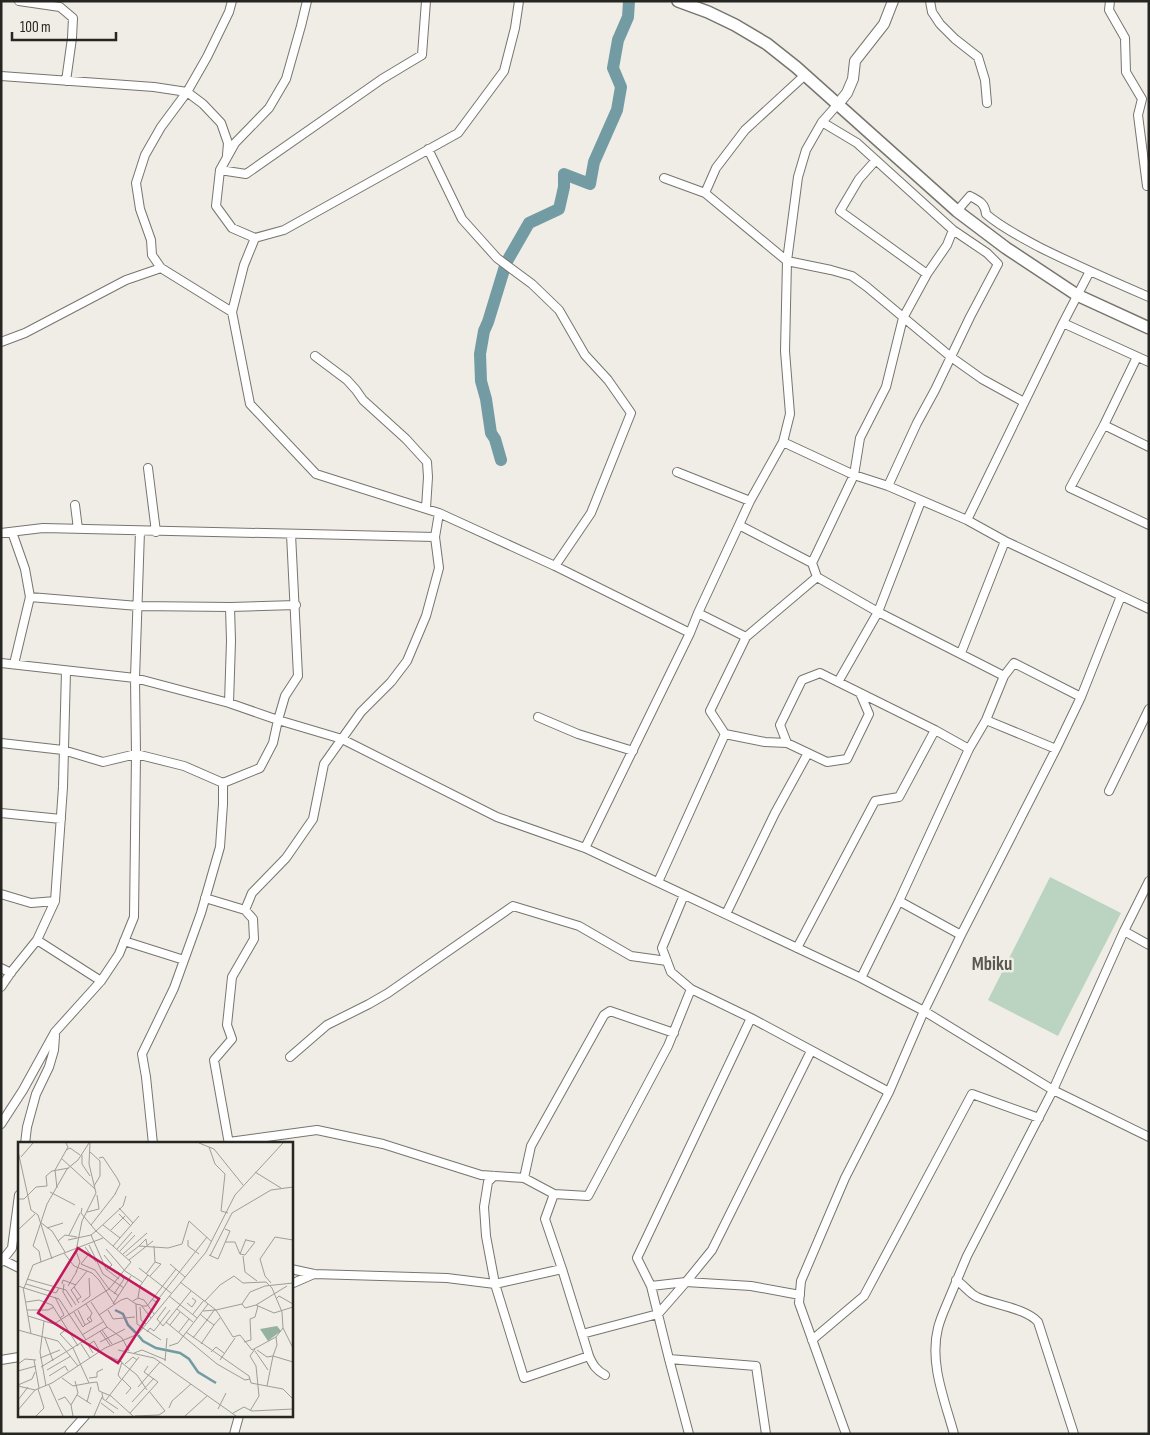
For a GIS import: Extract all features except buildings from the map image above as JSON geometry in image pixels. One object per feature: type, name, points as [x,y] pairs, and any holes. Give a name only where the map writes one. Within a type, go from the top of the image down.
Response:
[{"type":"main road","points":[[678,1],[736,25],[767,44],[838,104],[957,211],[1006,248],[1077,295],[1149,328]]},
{"type":"street","points":[[19,1],[60,7],[72,18],[72,38],[66,81]]},
{"type":"street","points":[[232,1],[229,12],[207,57],[187,92],[161,127],[145,155],[136,183],[140,208],[151,240],[152,255],[161,268],[232,312]]},
{"type":"street","points":[[306,1],[286,79],[269,108],[235,143],[220,170],[216,206],[232,228],[255,238],[284,230],[458,133],[504,71],[515,28],[519,1]]},
{"type":"street","points":[[220,170],[246,174],[382,79],[422,55],[426,1]]},
{"type":"street","points":[[585,848],[690,633],[750,500],[783,442],[790,414],[785,351],[787,260],[798,177],[806,150],[822,122],[847,93],[853,79],[855,61],[884,24],[893,1]]},
{"type":"street","points":[[930,1],[932,12],[940,24],[978,57],[985,80],[987,104]]},
{"type":"street","points":[[1110,1],[1109,10],[1125,38],[1126,72],[1142,100],[1138,115],[1147,186]]},
{"type":"street","points":[[705,193],[716,168],[745,130],[805,75]]},
{"type":"street","points":[[1,76],[154,87],[187,92],[203,104],[221,123],[228,143],[227,157]]},
{"type":"street","points":[[822,122],[857,143],[953,230],[987,253],[998,264],[917,423],[888,486]]},
{"type":"street","points":[[428,149],[462,219],[497,258],[532,284],[559,310],[585,355],[608,380],[631,413],[591,513],[555,566]]},
{"type":"street","points":[[876,160],[859,179],[840,211],[927,274]]},
{"type":"street","points":[[664,178],[705,193],[787,260],[852,276],[982,379],[1024,402]]},
{"type":"street","points":[[957,211],[970,196],[982,202],[986,207],[986,214],[1018,236],[1065,260],[1149,297]]},
{"type":"street","points":[[812,563],[854,475],[860,438],[886,387],[903,318],[927,274],[947,245],[953,230]]},
{"type":"street","points":[[255,238],[244,265],[232,312],[250,404],[316,474],[439,513],[555,566],[690,633]]},
{"type":"street","points":[[1,342],[25,333],[126,280],[161,268]]},
{"type":"street","points":[[966,520],[1090,271]]},
{"type":"street","points":[[1063,323],[1149,362]]},
{"type":"street","points":[[315,356],[347,380],[363,400],[406,439],[427,462],[426,508]]},
{"type":"street","points":[[1138,357],[1070,488],[1149,525]]},
{"type":"street","points":[[1104,425],[1149,447]]},
{"type":"street","points":[[783,442],[854,475],[888,486],[966,520],[1005,541],[1149,609]]},
{"type":"street","points":[[148,468],[156,532]]},
{"type":"street","points":[[677,472],[750,500]]},
{"type":"street","points":[[838,682],[878,612],[921,501]]},
{"type":"street","points":[[75,505],[78,529]]},
{"type":"street","points":[[245,910],[252,893],[286,858],[313,819],[324,764],[361,712],[407,661],[426,616],[439,568],[434,537],[439,513]]},
{"type":"street","points":[[740,525],[812,563],[817,577],[878,612],[1004,676]]},
{"type":"street","points":[[1,533],[43,528],[434,537]]},
{"type":"street","points":[[1,1124],[23,1090],[55,1032],[100,981],[119,954],[134,917],[136,754],[134,678],[140,531]]},
{"type":"street","points":[[12,532],[25,569],[30,597],[14,664]]},
{"type":"street","points":[[1,743],[63,750],[103,762],[136,754],[184,766],[223,783],[260,768],[273,743],[285,696],[298,676],[291,534]]},
{"type":"street","points":[[961,654],[1005,541]]},
{"type":"street","points":[[817,577],[746,638],[710,711],[725,734],[765,742],[787,743],[827,762],[847,759],[869,714],[860,693]]},
{"type":"street","points":[[846,1434],[799,1302],[801,1281],[845,1178],[890,1092],[924,1011],[1081,697],[1122,596]]},
{"type":"street","points":[[30,597],[138,606],[230,607],[296,605]]},
{"type":"street","points":[[229,703],[230,607]]},
{"type":"street","points":[[698,613],[746,638]]},
{"type":"street","points":[[1,663],[134,678],[229,703],[278,720],[342,738],[497,817],[585,848],[861,978],[924,1011],[1053,1090],[1149,1136]]},
{"type":"street","points":[[861,978],[899,901],[969,749],[986,720],[1004,676],[1014,663],[1081,697]]},
{"type":"street","points":[[1,987],[37,940],[55,901],[63,787],[66,670]]},
{"type":"street","points":[[787,743],[780,725],[802,680],[820,673],[969,749]]},
{"type":"street","points":[[1109,791],[1149,709]]},
{"type":"street","points":[[538,717],[578,734],[633,751]]},
{"type":"street","points":[[986,720],[1056,749]]},
{"type":"street","points":[[797,948],[875,801],[899,797],[935,730]]},
{"type":"street","points":[[658,882],[725,734]]},
{"type":"street","points":[[726,914],[776,812],[808,753]]},
{"type":"street","points":[[153,1142],[142,1054],[174,988],[220,848],[223,783]]},
{"type":"street","points":[[1,813],[61,819]]},
{"type":"street","points":[[954,1434],[939,1379],[936,1345],[938,1328],[956,1280],[1053,1090],[1124,931],[1149,881]]},
{"type":"street","points":[[1,894],[31,903],[55,901]]},
{"type":"street","points":[[684,895],[662,948],[671,972],[691,989],[751,1018],[890,1092]]},
{"type":"street","points":[[205,898],[245,910],[253,919],[254,939],[232,977],[227,1025],[232,1039],[214,1060],[229,1142]]},
{"type":"street","points":[[899,901],[961,935]]},
{"type":"street","points":[[290,1057],[327,1025],[388,993],[513,906],[579,926],[631,956],[667,962]]},
{"type":"street","points":[[1124,931],[1149,945]]},
{"type":"street","points":[[37,940],[100,981]]},
{"type":"street","points":[[124,941],[184,960]]},
{"type":"street","points":[[1,968],[11,973]]},
{"type":"street","points":[[236,1142],[318,1130],[383,1144],[481,1175],[524,1178],[554,1194],[588,1196],[668,1046],[691,989]]},
{"type":"street","points":[[524,1178],[531,1146],[604,1014],[610,1011],[674,1032]]},
{"type":"street","points":[[689,1434],[651,1286],[637,1258],[751,1018]]},
{"type":"street","points":[[25,1142],[27,1127],[36,1094],[52,1058],[55,1032]]},
{"type":"street","points":[[582,1334],[658,1314],[712,1250],[811,1050]]},
{"type":"street","points":[[812,1340],[864,1296],[972,1094],[1039,1118]]},
{"type":"street","points":[[494,1176],[488,1182],[484,1208],[486,1236],[496,1284],[524,1378],[589,1356]]},
{"type":"street","points":[[554,1194],[545,1219],[589,1356],[593,1366],[605,1376]]},
{"type":"street","points":[[18,1203],[12,1248],[2,1261],[18,1268]]},
{"type":"street","points":[[292,1269],[314,1274],[448,1278],[496,1284],[562,1269]]},
{"type":"street","points":[[292,1284],[314,1274]]},
{"type":"street","points":[[956,1280],[975,1297],[1004,1305],[1032,1316],[1038,1322],[1074,1434]]},
{"type":"street","points":[[651,1286],[686,1282],[751,1286],[800,1295]]},
{"type":"street","points":[[1,1360],[18,1356]]},
{"type":"street","points":[[669,1359],[756,1366],[766,1434]]},
{"type":"street","points":[[69,1434],[83,1418]]},
{"type":"street","points":[[234,1434],[238,1418]]},
{"type":"green space","points":[[1050,877],[1121,913],[1058,1036],[988,1000]]},
{"type":"waterway","points":[[501,460],[495,439],[491,433],[486,399],[481,381],[480,354],[484,331],[506,263],[529,223],[559,209],[564,187],[564,174],[590,184],[594,162],[617,110],[621,87],[613,68],[618,40],[628,17],[629,1]]},
{"type":"district","name":"Mbiku","points":[[992,964]]}]
